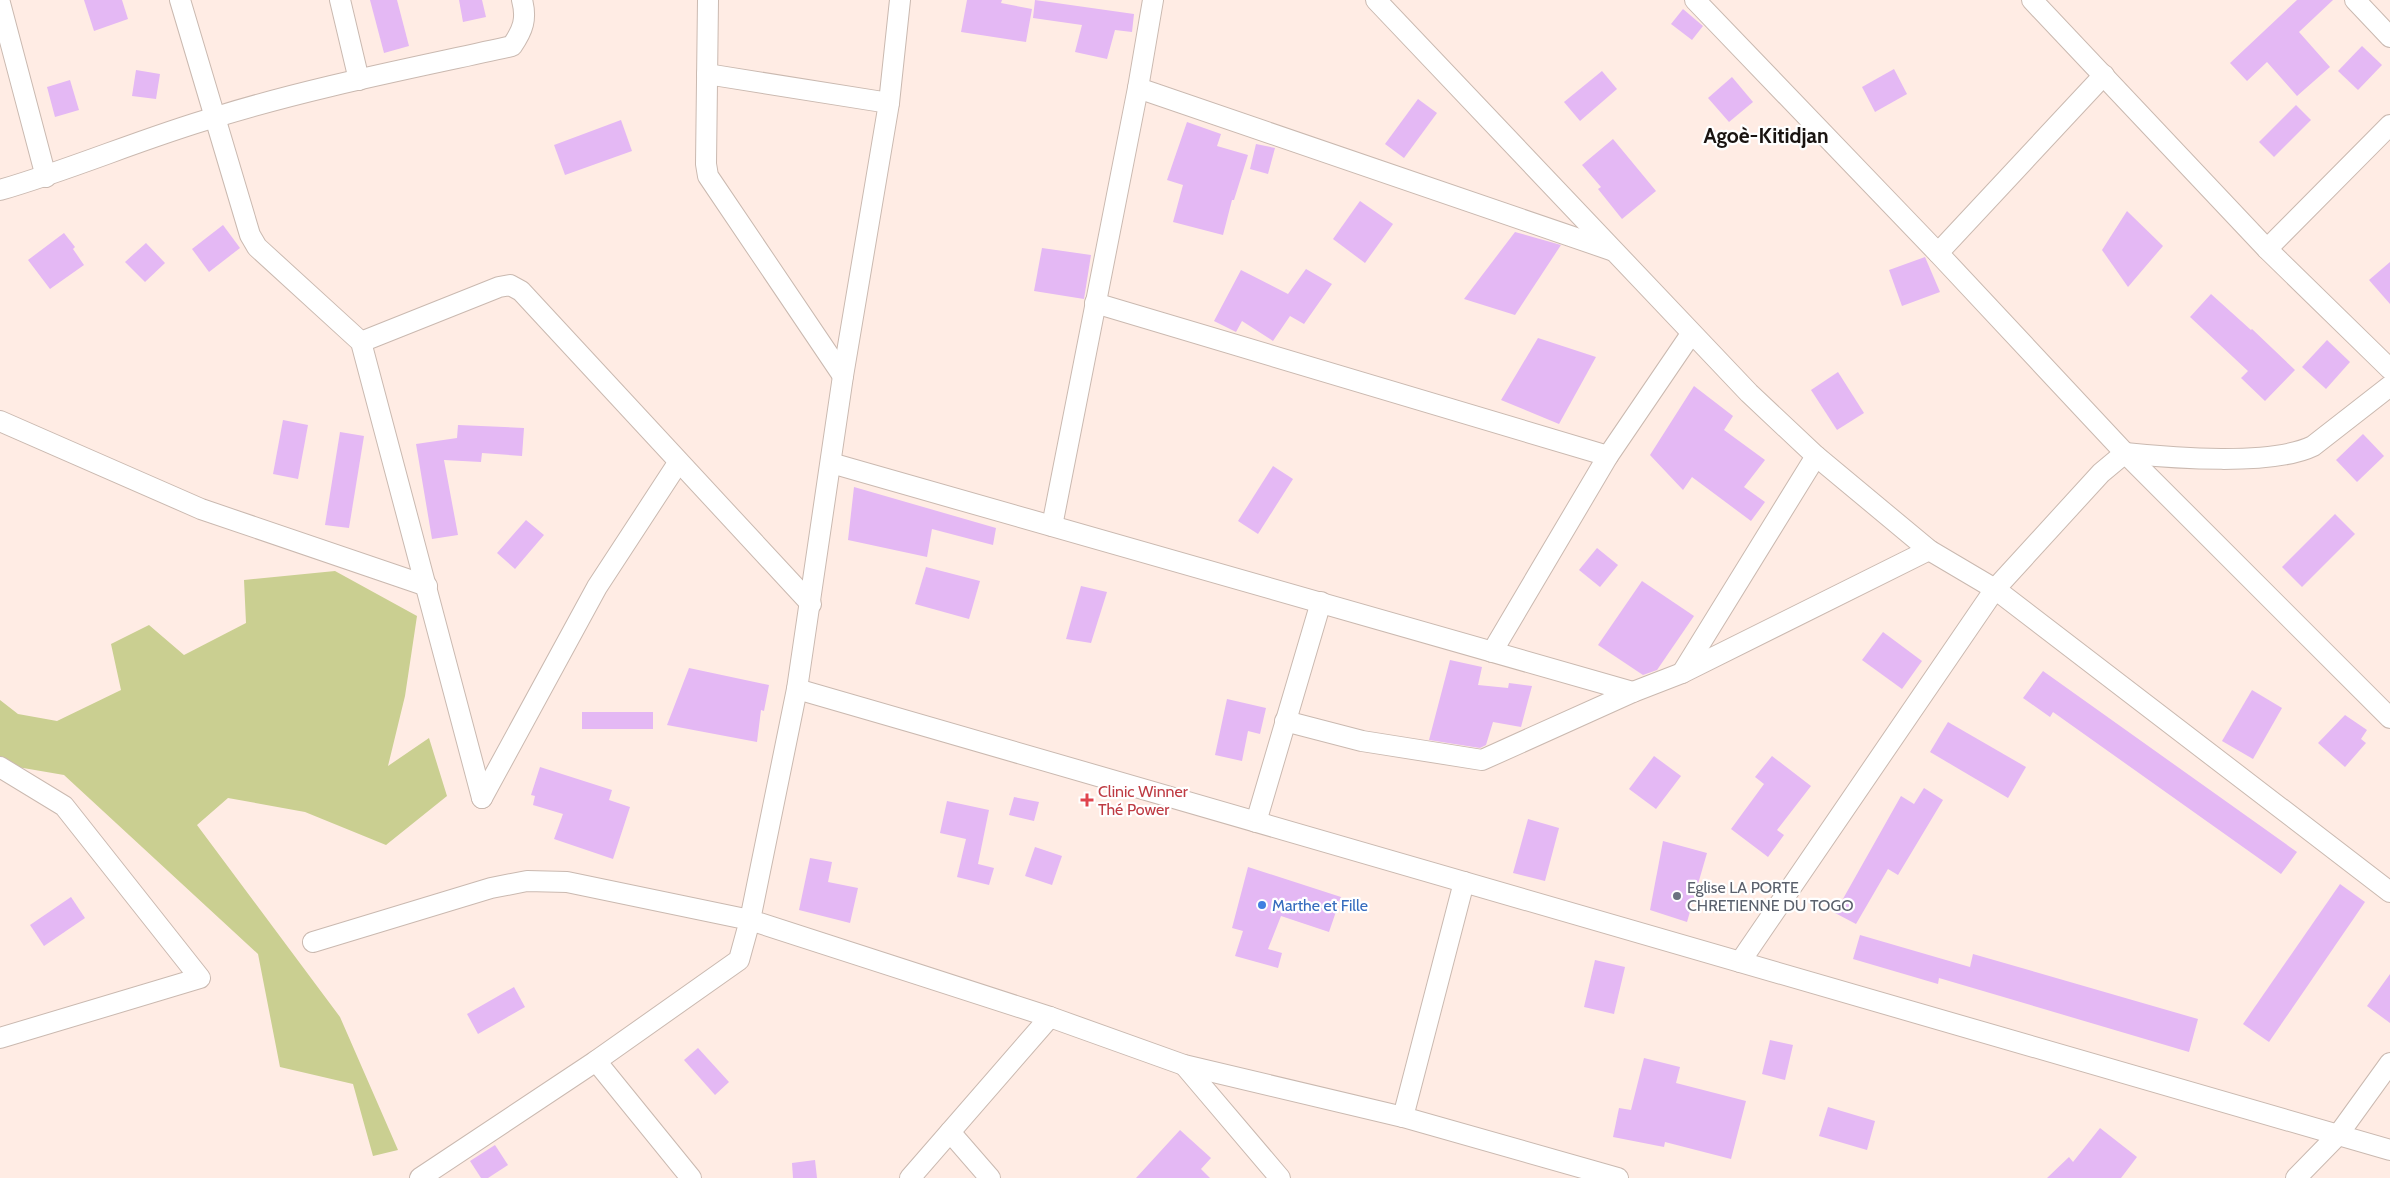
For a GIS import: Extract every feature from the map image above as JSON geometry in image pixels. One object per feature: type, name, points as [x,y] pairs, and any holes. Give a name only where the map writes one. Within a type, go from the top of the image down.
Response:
[{"type":"street","points":[[180,0],[250,235],[257,248],[361,342],[482,798],[597,587],[678,463]]},
{"type":"street","points":[[340,0],[359,80]]},
{"type":"street","points":[[0,190],[46,177],[216,117],[359,80],[512,46],[523,30],[526,14],[522,0]]},
{"type":"street","points":[[708,0],[706,164],[708,176],[843,376]]},
{"type":"street","points":[[420,1178],[596,1060],[738,960],[750,920],[797,689],[843,376],[890,103],[900,0]]},
{"type":"street","points":[[1052,526],[1138,88],[1153,0]]},
{"type":"street","points":[[1376,0],[1691,334],[1749,393],[1816,456],[1929,550],[1995,589],[2390,892]]},
{"type":"street","points":[[1694,0],[1938,253],[2125,453],[2390,718]]},
{"type":"street","points":[[2032,0],[2267,249],[2390,370]]},
{"type":"street","points":[[2354,0],[2390,37]]},
{"type":"street","points":[[0,3],[46,177]]},
{"type":"street","points":[[707,74],[890,103]]},
{"type":"street","points":[[1938,253],[2104,75]]},
{"type":"street","points":[[1138,88],[1614,251]]},
{"type":"street","points":[[2267,249],[2390,126]]},
{"type":"street","points":[[361,342],[499,287],[510,286],[520,291],[810,604]]},
{"type":"street","points":[[1095,303],[1608,456]]},
{"type":"street","points":[[1492,652],[1608,456],[1691,334]]},
{"type":"street","points":[[1740,962],[1995,589],[2101,473],[2125,453],[2203,458],[2261,457],[2301,452],[2314,446],[2390,386]]},
{"type":"street","points":[[0,421],[201,509],[427,586]]},
{"type":"street","points":[[1682,673],[1816,456]]},
{"type":"street","points":[[831,463],[1633,692]]},
{"type":"street","points":[[1285,721],[1362,741],[1482,760],[1633,692],[1682,673],[1929,550]]},
{"type":"street","points":[[1256,822],[1321,602]]},
{"type":"street","points":[[797,689],[2390,1150]]},
{"type":"street","points":[[0,767],[64,806],[200,978],[0,1038]]},
{"type":"street","points":[[313,942],[491,888],[527,881],[567,882],[750,920],[1050,1017],[1184,1065],[1403,1117],[1618,1178]]},
{"type":"street","points":[[1403,1117],[1464,882]]},
{"type":"street","points":[[910,1178],[1050,1017]]},
{"type":"street","points":[[596,1060],[691,1178]]},
{"type":"street","points":[[2296,1178],[2338,1135],[2390,1063]]},
{"type":"street","points":[[1184,1065],[1280,1178]]},
{"type":"street","points":[[950,1132],[990,1178]]},
{"type":"green space","points":[[335,571],[417,616],[405,696],[388,766],[429,738],[447,796],[386,845],[305,812],[228,798],[197,825],[340,1017],[398,1150],[373,1156],[353,1084],[280,1067],[258,954],[64,775],[0,764],[0,700],[18,714],[57,721],[121,690],[111,644],[149,625],[184,655],[246,623],[244,580]]},
{"type":"building","points":[[84,0],[122,0],[128,19],[94,31]]},
{"type":"building","points":[[370,0],[397,0],[409,46],[384,53]]},
{"type":"building","points":[[459,0],[482,0],[486,17],[463,22]]},
{"type":"building","points":[[967,0],[1002,0],[1001,3],[1032,9],[1026,42],[961,32]]},
{"type":"building","points":[[1035,0],[1134,14],[1132,32],[1115,30],[1107,59],[1075,52],[1082,25],[1033,18]]},
{"type":"building","points":[[2297,0],[2333,0],[2299,32],[2330,67],[2297,96],[2267,62],[2247,81],[2230,63]]},
{"type":"building","points":[[1683,9],[1703,26],[1692,40],[1671,24]]},
{"type":"building","points":[[2362,46],[2382,65],[2358,90],[2338,71]]},
{"type":"building","points":[[1894,69],[1907,94],[1875,112],[1862,87]]},
{"type":"building","points":[[136,70],[160,74],[156,99],[132,96]]},
{"type":"building","points":[[1602,71],[1617,89],[1580,121],[1564,102]]},
{"type":"building","points":[[1732,77],[1753,102],[1729,122],[1708,98]]},
{"type":"building","points":[[70,80],[79,110],[55,117],[47,87]]},
{"type":"building","points":[[1418,99],[1437,113],[1404,158],[1385,144]]},
{"type":"building","points":[[2296,105],[2311,120],[2274,157],[2259,142]]},
{"type":"building","points":[[621,120],[632,151],[565,175],[554,145]]},
{"type":"building","points":[[1187,122],[1221,134],[1217,146],[1248,155],[1234,200],[1232,200],[1223,235],[1173,222],[1183,185],[1167,180]]},
{"type":"building","points":[[1613,139],[1656,191],[1622,219],[1598,189],[1601,187],[1582,165]]},
{"type":"building","points":[[1256,144],[1275,148],[1268,174],[1250,169]]},
{"type":"building","points":[[1360,201],[1393,224],[1365,263],[1333,239]]},
{"type":"building","points":[[2127,211],[2163,246],[2128,287],[2102,250]]},
{"type":"building","points":[[223,225],[240,248],[209,272],[192,249]]},
{"type":"building","points":[[1515,232],[1561,245],[1515,315],[1464,299]]},
{"type":"building","points":[[64,233],[75,247],[73,249],[84,265],[50,289],[28,260]]},
{"type":"building","points":[[146,243],[165,263],[145,282],[125,262]]},
{"type":"building","points":[[1042,248],[1091,255],[1084,299],[1034,291]]},
{"type":"building","points":[[1925,257],[1940,292],[1902,306],[1889,270]]},
{"type":"building","points":[[2390,262],[2390,304],[2369,280]]},
{"type":"building","points":[[1306,269],[1332,284],[1304,324],[1290,316],[1273,341],[1242,321],[1236,332],[1214,321],[1241,270],[1288,294]]},
{"type":"building","points":[[2211,294],[2252,329],[2295,370],[2265,401],[2241,378],[2248,371],[2190,317]]},
{"type":"building","points":[[1538,338],[1596,357],[1559,424],[1501,400]]},
{"type":"building","points":[[2327,340],[2350,362],[2326,389],[2302,367]]},
{"type":"building","points":[[1838,372],[1864,413],[1837,430],[1811,390]]},
{"type":"building","points":[[1694,386],[1733,416],[1724,430],[1765,460],[1744,487],[1765,502],[1751,521],[1692,477],[1683,490],[1650,455]]},
{"type":"building","points":[[283,420],[308,425],[298,479],[273,474]]},
{"type":"building","points":[[458,425],[524,428],[522,456],[482,453],[481,462],[444,460],[458,535],[432,539],[416,444],[457,438]]},
{"type":"building","points":[[340,432],[364,436],[349,528],[325,525]]},
{"type":"building","points":[[2363,434],[2384,456],[2357,482],[2336,460]]},
{"type":"building","points":[[1273,466],[1293,479],[1258,534],[1238,521]]},
{"type":"building","points":[[854,487],[996,528],[993,545],[932,529],[927,557],[848,540]]},
{"type":"building","points":[[2335,514],[2355,534],[2302,587],[2282,567]]},
{"type":"building","points":[[526,520],[544,535],[515,569],[497,553]]},
{"type":"building","points":[[1597,548],[1618,565],[1600,587],[1579,570]]},
{"type":"building","points":[[926,567],[980,581],[969,619],[915,604]]},
{"type":"building","points":[[1642,581],[1694,616],[1657,670],[1643,675],[1598,645]]},
{"type":"building","points":[[1081,586],[1107,592],[1091,643],[1066,639]]},
{"type":"building","points":[[1883,632],[1922,661],[1902,689],[1862,660]]},
{"type":"building","points":[[1450,660],[1482,667],[1478,685],[1508,688],[1509,683],[1532,686],[1521,727],[1493,722],[1486,745],[1480,748],[1429,740]]},
{"type":"building","points":[[689,668],[769,685],[764,711],[761,710],[757,742],[667,725]]},
{"type":"building","points":[[2043,671],[2297,852],[2281,874],[2053,712],[2050,717],[2023,698]]},
{"type":"building","points":[[2252,690],[2282,708],[2253,759],[2222,741]]},
{"type":"building","points":[[1227,699],[1266,708],[1260,734],[1248,731],[1242,761],[1215,755]]},
{"type":"building","points":[[582,712],[653,712],[653,729],[582,729]]},
{"type":"building","points":[[2345,715],[2367,730],[2361,739],[2366,743],[2345,767],[2318,743]]},
{"type":"building","points":[[1948,722],[2026,767],[2008,798],[1930,752]]},
{"type":"building","points":[[1654,756],[1681,776],[1656,809],[1629,789]]},
{"type":"building","points":[[1772,756],[1811,786],[1777,830],[1784,835],[1768,857],[1731,829],[1764,784],[1755,777]]},
{"type":"building","points":[[540,767],[612,790],[609,800],[630,807],[613,859],[554,839],[563,814],[533,805],[535,796],[531,795]]},
{"type":"building","points":[[1924,788],[1943,800],[1898,875],[1888,869],[1856,924],[1835,913],[1901,796],[1914,804]]},
{"type":"building","points":[[1014,797],[1039,802],[1034,821],[1009,815]]},
{"type":"building","points":[[947,801],[989,810],[978,864],[994,868],[989,885],[957,877],[966,839],[940,833]]},
{"type":"building","points":[[1528,819],[1559,828],[1545,881],[1513,873]]},
{"type":"building","name":"Eglise LA PORTE CHRETIENNE DU TOGO","points":[[1663,841],[1707,853],[1687,922],[1650,910]]},
{"type":"building","points":[[1035,847],[1062,856],[1052,885],[1025,876]]},
{"type":"building","points":[[810,858],[832,862],[828,882],[858,888],[850,923],[799,910]]},
{"type":"building","points":[[1248,867],[1341,897],[1329,932],[1281,916],[1268,949],[1282,953],[1278,968],[1235,956],[1243,931],[1232,928]]},
{"type":"building","points":[[2340,884],[2365,902],[2269,1042],[2243,1024]]},
{"type":"building","points":[[71,897],[85,918],[44,946],[30,925]]},
{"type":"building","points":[[1860,935],[1970,967],[1973,954],[2198,1019],[2189,1052],[1939,978],[1938,984],[1853,959]]},
{"type":"building","points":[[1595,960],[1625,967],[1614,1014],[1584,1007]]},
{"type":"building","points":[[2390,974],[2390,1023],[2367,1006]]},
{"type":"building","points":[[514,987],[525,1007],[478,1034],[467,1014]]},
{"type":"building","points":[[1770,1040],[1793,1045],[1785,1080],[1762,1074]]},
{"type":"building","points":[[698,1048],[729,1082],[715,1095],[684,1060]]},
{"type":"building","points":[[1644,1058],[1680,1067],[1676,1083],[1746,1101],[1731,1159],[1665,1142],[1664,1147],[1613,1137],[1619,1108],[1631,1110]]},
{"type":"building","points":[[1828,1107],[1875,1121],[1867,1150],[1819,1136]]},
{"type":"building","points":[[2100,1128],[2137,1157],[2121,1178],[2047,1178],[2069,1157],[2073,1162]]},
{"type":"building","points":[[1180,1130],[1211,1158],[1201,1169],[1210,1178],[1136,1178]]},
{"type":"building","points":[[495,1145],[508,1165],[488,1178],[481,1178],[470,1161]]},
{"type":"building","points":[[815,1160],[817,1178],[793,1178],[792,1163]]},
{"type":"place","name":"Clinic Winner Thé Power","points":[[1087,800]]},
{"type":"place","name":"Eglise LA PORTE CHRETIENNE DU TOGO","points":[[1677,896]]},
{"type":"place","name":"Marthe et Fille","points":[[1262,905]]},
{"type":"district","name":"Agoè-Kitidjan","points":[[1766,136]]}]
